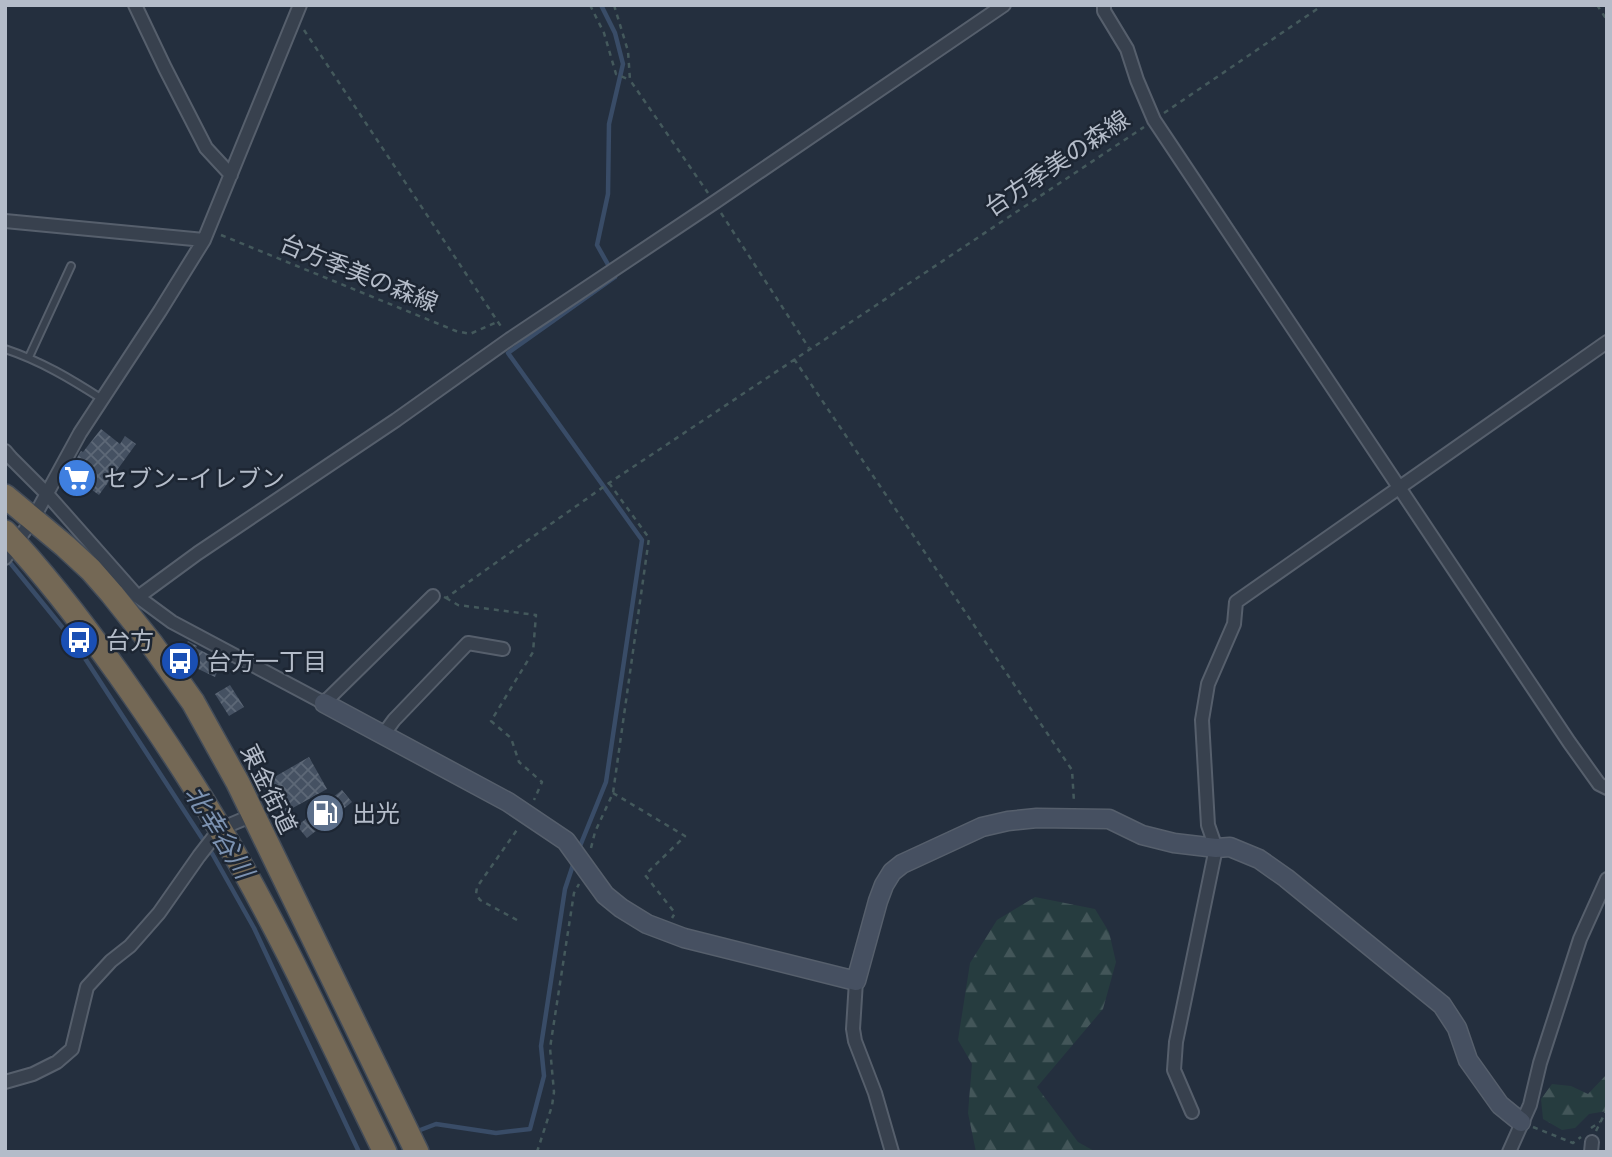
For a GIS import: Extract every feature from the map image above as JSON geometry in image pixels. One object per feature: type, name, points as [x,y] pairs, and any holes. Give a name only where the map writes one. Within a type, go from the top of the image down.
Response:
[{"type":"highway","name":"東金街道","points":[[5,496],[65,546],[112,594],[162,632],[193,702],[228,764],[417,1152]]},
{"type":"highway","points":[[9,545],[32,560],[98,645],[150,719],[220,830],[281,941],[385,1152]]},
{"type":"street","points":[[135,5],[206,148],[231,175]]},
{"type":"street","points":[[138,597],[510,340],[1004,5]]},
{"type":"street","points":[[1104,5],[1104,11],[1127,49],[1154,120],[1569,742],[1599,784],[1607,788]]},
{"type":"street","points":[[9,545],[33,519],[80,433],[206,235],[298,11]]},
{"type":"street","points":[[5,220],[206,235]]},
{"type":"street","points":[[1192,1112],[1174,1070],[1176,1042],[1216,848],[1208,825],[1202,720],[1208,684],[1234,624],[1236,602],[1607,342]]},
{"type":"street","points":[[5,451],[138,597],[162,632],[324,703],[508,802],[566,841],[605,895],[621,908],[664,931],[856,981]]},
{"type":"street","points":[[324,703],[440,597]]},
{"type":"street","points":[[383,735],[468,643],[503,649]]},
{"type":"street","points":[[5,1082],[33,1074],[57,1062],[72,1049],[87,987],[111,961],[130,946],[159,913],[220,830],[253,816]]},
{"type":"street","points":[[892,1152],[853,1029],[856,981],[884,885],[892,872],[902,864],[982,827],[1037,818],[1109,819],[1142,835],[1174,843],[1230,848],[1258,859],[1286,878],[1442,1006],[1457,1028],[1468,1060],[1500,1105],[1521,1122]]},
{"type":"street","points":[[1509,1152],[1530,1105],[1540,1063],[1580,939],[1607,879]]},
{"type":"lane","points":[[29,357],[71,266]]},
{"type":"lane","points":[[5,349],[47,366],[102,399]]},
{"type":"path","points":[[590,5],[604,33],[616,74],[631,80]]},
{"type":"path","points":[[614,5],[628,51],[631,80],[715,202],[809,348]]},
{"type":"path","name":"台方季美の森線","points":[[440,597],[1323,5]]},
{"type":"path","points":[[1597,5],[1607,20]]},
{"type":"path","points":[[298,11],[510,340]]},
{"type":"path","name":"台方季美の森線","points":[[206,235],[456,331],[470,334],[498,321]]},
{"type":"path","points":[[794,359],[1072,770],[1075,818]]},
{"type":"path","points":[[537,1152],[554,1092],[550,1048],[574,893],[587,869],[595,832],[613,793],[649,538],[609,483]]},
{"type":"path","points":[[440,597],[458,605],[536,615],[533,652],[491,721],[511,738],[519,762],[542,782],[527,814],[477,887],[476,894],[480,900],[517,920]]},
{"type":"path","points":[[613,793],[685,836],[645,875],[675,914],[664,931]]},
{"type":"path","points":[[1600,1122],[1607,1109]]},
{"type":"path","points":[[1521,1122],[1573,1143]]},
{"type":"green space","points":[[1035,897],[1095,909],[1109,932],[1116,962],[1103,1009],[1037,1087],[1078,1142],[1096,1152],[976,1152],[968,1113],[972,1064],[958,1040],[970,963],[997,920]]},
{"type":"green space","points":[[1607,1074],[1607,1111],[1589,1114],[1575,1128],[1562,1130],[1543,1119],[1541,1099],[1552,1084],[1571,1086],[1588,1094]]},
{"type":"building","points":[[101,429],[120,444],[125,436],[136,444],[99,495],[66,476],[81,451],[83,452]]},
{"type":"building","points":[[188,641],[222,661],[215,677],[192,666],[195,661],[181,654]]},
{"type":"building","points":[[230,685],[244,707],[229,716],[215,694]]},
{"type":"building","points":[[309,757],[327,789],[282,814],[264,783]]},
{"type":"building","points":[[342,790],[352,802],[307,838],[297,826]]},
{"type":"waterway","points":[[578,851],[606,782],[642,540],[508,353],[615,277],[597,245],[608,194],[609,124],[623,64],[615,33],[601,5]]},
{"type":"waterway","name":"北幸谷川","points":[[7,559],[75,643],[213,855],[254,928],[359,1152]]},
{"type":"waterway","points":[[415,1132],[436,1124],[496,1133],[530,1129],[544,1076],[541,1046],[565,889],[574,862]]},
{"type":"place","name":"セブン-イレブン","points":[[77,478]]},
{"type":"place","name":"台方","points":[[79,640]]},
{"type":"place","name":"台方一丁目","points":[[180,661]]},
{"type":"place","name":"出光","points":[[325,813]]}]
